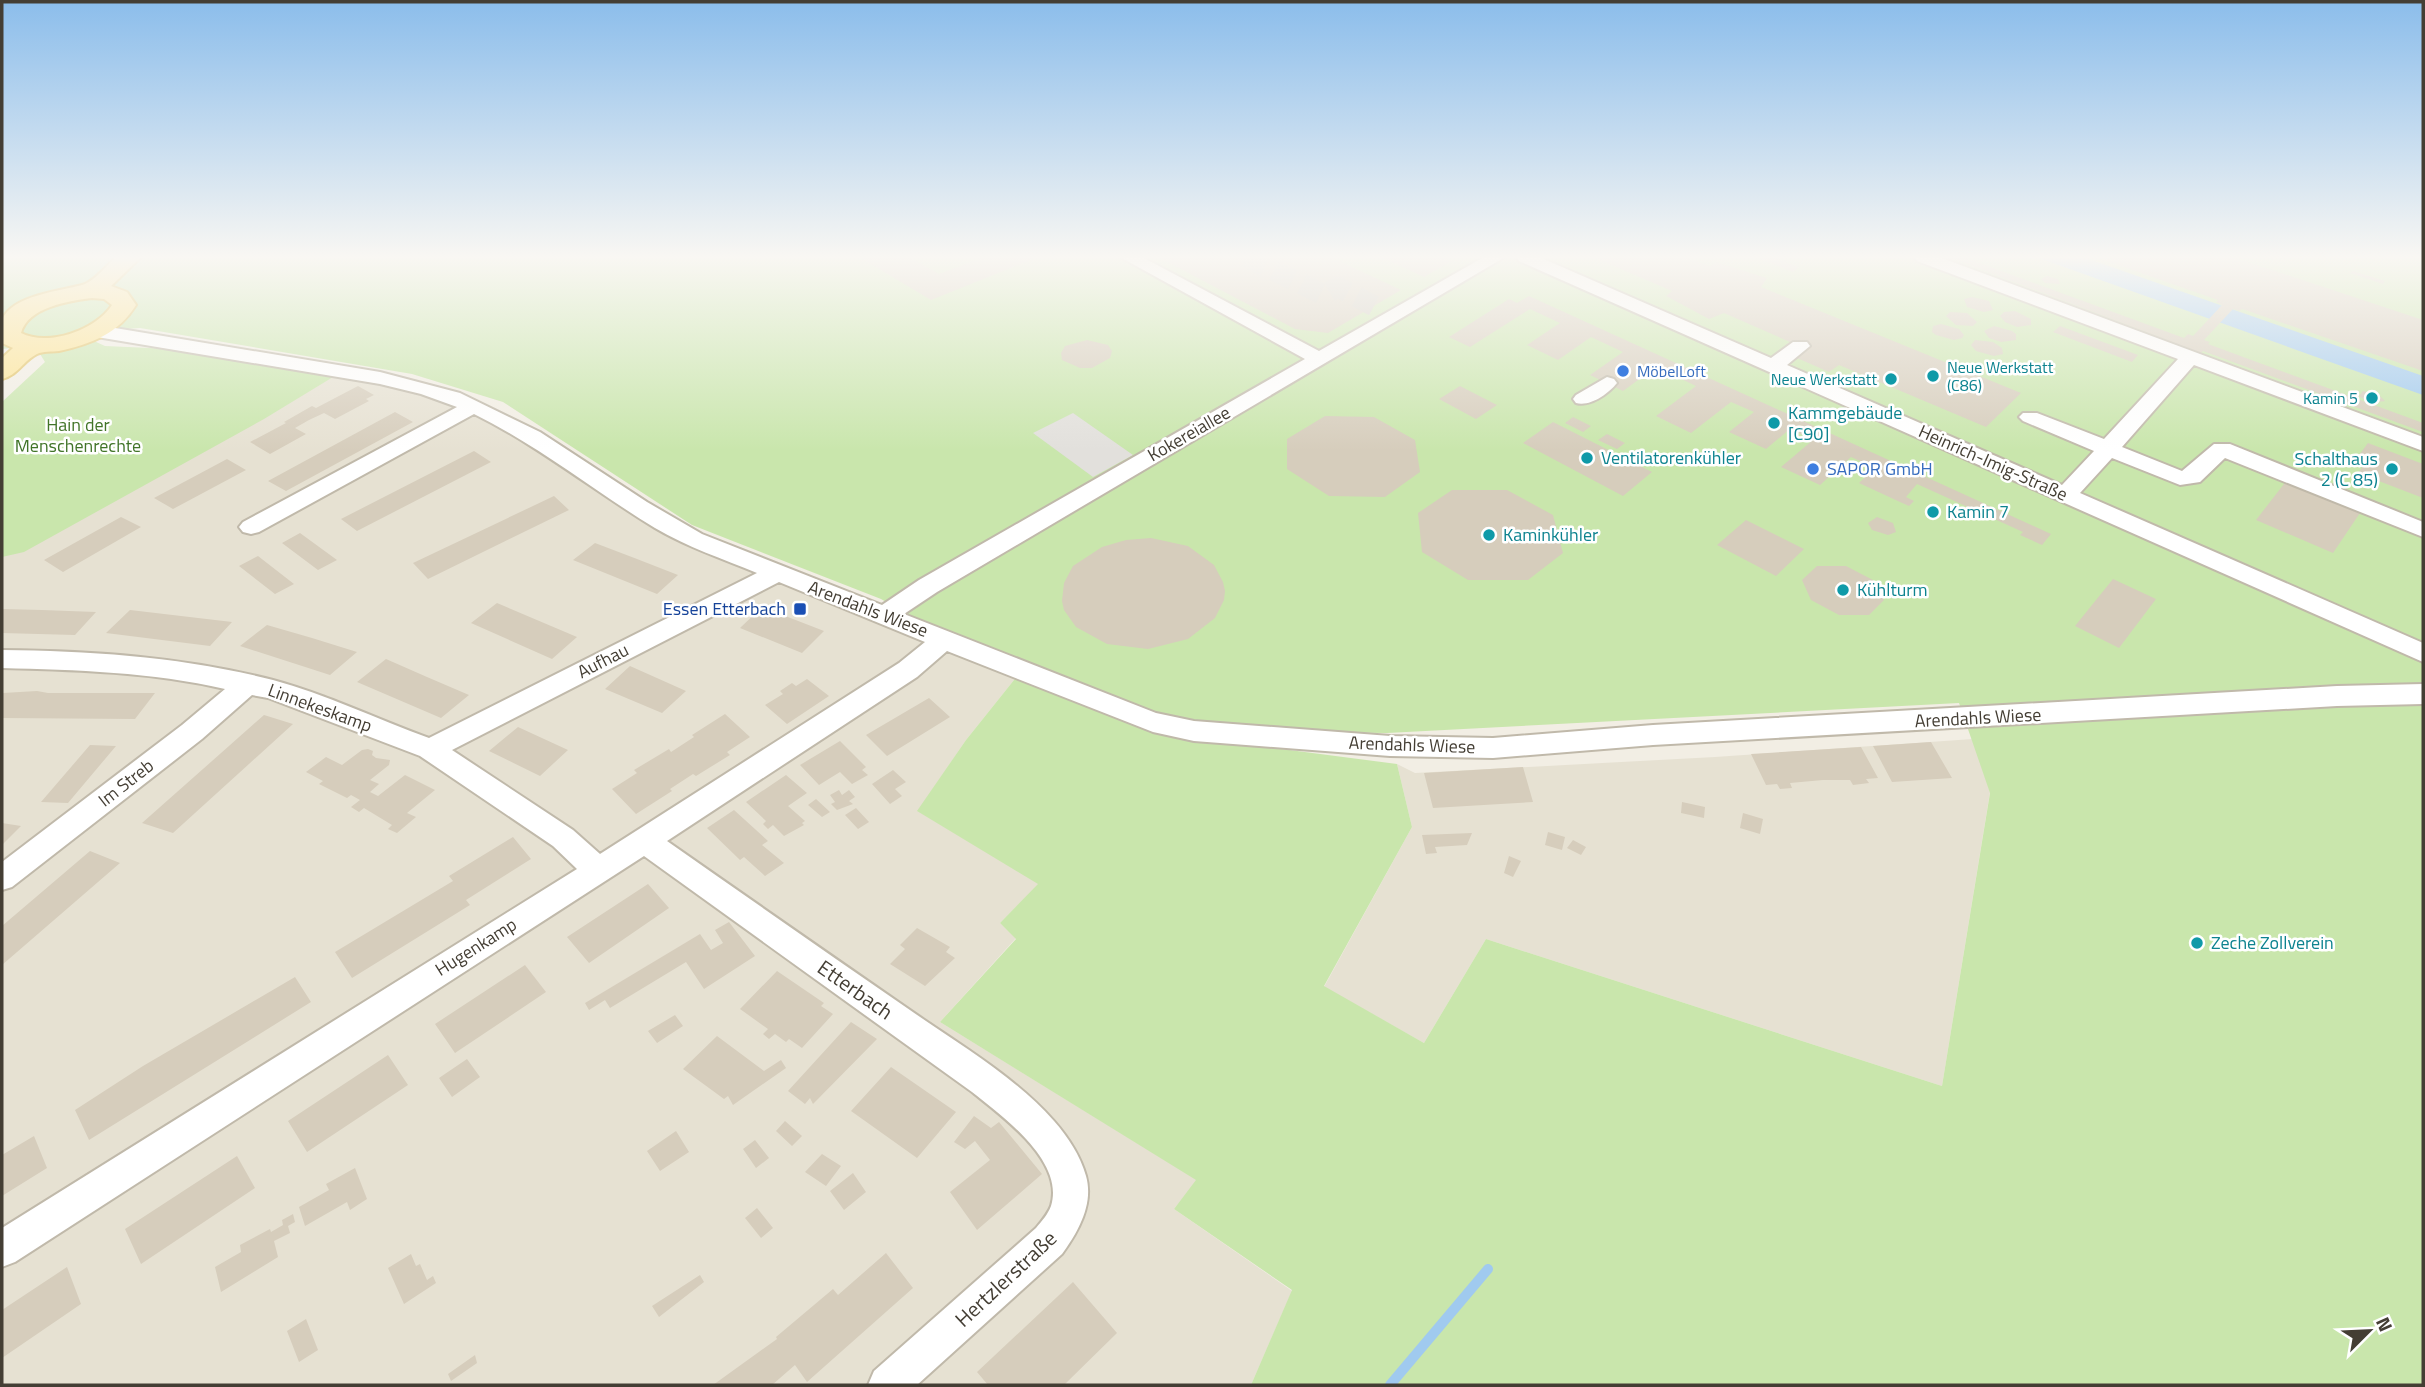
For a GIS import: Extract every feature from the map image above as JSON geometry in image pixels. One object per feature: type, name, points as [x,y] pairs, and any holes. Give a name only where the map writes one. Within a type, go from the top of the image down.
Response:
[{"type":"main road","points":[[10,322],[10,337],[32,345],[62,342],[97,331],[111,322]]},
{"type":"main road","points":[[2,372],[32,345]]},
{"type":"street","points":[[1250,322],[1320,359]]},
{"type":"street","name":"Kokereiallee","points":[[884,615],[939,579],[1385,322]]},
{"type":"street","name":"Heinrich-Imig-Straße","points":[[1672,322],[2423,653]]},
{"type":"street","points":[[2096,322],[2423,444]]},
{"type":"street","name":"Arendahls Wiese","points":[[97,331],[378,376],[474,406],[528,433],[666,525],[776,574],[946,638],[1153,722],[1194,731],[1390,746],[1532,746],[1667,734],[2337,696],[2423,694]]},
{"type":"street","points":[[1773,366],[1800,346]]},
{"type":"street","points":[[2066,495],[2191,357]]},
{"type":"street","points":[[1583,399],[1607,383]]},
{"type":"street","points":[[251,527],[474,406]]},
{"type":"street","points":[[2031,417],[2180,478],[2192,477],[2221,449],[2423,530]]},
{"type":"street","name":"Aufhau","points":[[430,749],[776,574]]},
{"type":"street","name":"Hugenkamp","points":[[2,1249],[645,841],[908,670],[946,638]]},
{"type":"street","name":"Linnekeskamp","points":[[2,659],[113,662],[184,670],[272,690],[430,749],[563,838],[597,870]]},
{"type":"street","name":"Im Streb","points":[[2,878],[192,732],[247,684]]},
{"type":"street","name":"Etterbach","points":[[645,841],[977,1076],[1031,1122],[1056,1149]]},
{"type":"street","name":"Hertzlerstraße","points":[[888,1385],[1042,1247],[1065,1223],[1070,1203],[1070,1182],[1056,1149]]},
{"type":"shaded area","points":[[196,350],[392,381],[462,404],[674,534],[1022,670],[966,740],[918,811],[1039,884],[1000,923],[1016,938],[940,1022],[1197,1180],[1174,1209],[1292,1291],[1251,1385],[2,1385],[2,403]]},
{"type":"shaded area","points":[[1073,413],[1133,455],[1093,477],[1033,433]]},
{"type":"shaded area","points":[[1973,739],[1990,792],[1942,1086],[1486,939],[1424,1043],[1324,987],[1412,827],[1397,764],[1415,773],[1715,757]]},
{"type":"green space","points":[[2,322],[2423,322],[2423,1385],[1251,1385],[1292,1290],[1174,1209],[1196,1180],[940,1022],[1016,939],[1000,923],[1038,884],[917,811],[966,740],[1022,670],[1198,738],[1397,764],[1412,827],[1324,986],[1424,1043],[1486,939],[1942,1086],[1990,793],[1959,703],[1387,733],[1288,732],[1196,723],[1156,715],[948,638],[881,599],[692,525],[503,402],[412,374],[140,328],[97,331],[58,343],[2,349]]},
{"type":"green space","name":"Hain der Menschenrechte","points":[[94,341],[105,346],[196,350],[338,374],[264,419],[24,552],[2,557],[2,402],[45,362],[40,354],[61,346]]},
{"type":"water","points":[[2218,322],[2268,322],[2423,376],[2423,395]]},
{"type":"building","points":[[1281,322],[1347,322],[1328,333],[1295,329]]},
{"type":"building","name":"Kammgebäude [C90]","points":[[1473,322],[1510,322],[1470,347],[1449,337]]},
{"type":"building","name":"Kammgebäude [C90]","points":[[1557,322],[1585,322],[2051,534],[2042,545],[2020,535],[2023,532],[1917,484],[1906,497],[1914,501],[1909,506],[1859,483],[1875,468],[1851,457],[1820,485],[1781,467],[1813,440],[1790,429],[1766,449],[1729,432],[1754,412],[1731,402],[1691,433],[1656,416],[1696,386],[1656,367],[1623,391],[1590,375],[1623,352],[1591,337],[1558,360],[1527,345],[1560,323]]},
{"type":"building","points":[[1744,322],[1846,322],[2021,393],[1986,427],[1839,365],[1829,372],[1797,358],[1806,349]]},
{"type":"building","points":[[1952,322],[1977,322],[1973,326],[1956,325]]},
{"type":"building","points":[[2005,322],[2031,322],[2031,325],[2017,327]]},
{"type":"building","points":[[2119,322],[2140,322],[2184,338],[2188,334],[2193,336],[2206,322],[2221,322],[2204,340],[2210,342],[2208,344],[2423,423],[2423,432],[2203,351],[2201,353]]},
{"type":"building","points":[[2279,322],[2423,322],[2423,371]]},
{"type":"building","points":[[1941,324],[1959,329],[1964,335],[1954,340],[1936,335],[1932,332],[1933,326]]},
{"type":"building","points":[[1994,326],[2012,331],[2016,334],[2016,340],[2001,342],[1989,338],[1984,331]]},
{"type":"building","points":[[2060,326],[2138,355],[2132,362],[2053,332]]},
{"type":"building","points":[[1087,340],[1108,345],[1112,351],[1110,358],[1092,368],[1080,368],[1062,360],[1061,353],[1065,346]]},
{"type":"building","points":[[1975,340],[1993,342],[2002,348],[2003,354],[1994,356],[1976,351],[1971,345]]},
{"type":"building","points":[[358,386],[374,395],[366,399],[369,401],[335,419],[324,413],[309,420],[295,428],[306,434],[270,454],[250,442],[312,406],[316,408]]},
{"type":"building","points":[[1460,386],[1497,405],[1476,419],[1439,399]]},
{"type":"building","name":"Kamin 5","points":[[2363,391],[2379,395],[2385,401],[2370,403],[2359,396]]},
{"type":"building","points":[[395,412],[413,422],[286,491],[268,481]]},
{"type":"building","points":[[1325,416],[1374,417],[1415,440],[1420,472],[1385,497],[1329,496],[1287,469],[1287,439]]},
{"type":"building","points":[[1573,417],[1591,426],[1583,432],[1565,423]]},
{"type":"building","name":"Ventilatorenkühler","points":[[1553,422],[1652,472],[1623,496],[1523,443]]},
{"type":"building","points":[[1607,434],[1625,443],[1617,449],[1598,440]]},
{"type":"building","name":"Schalthaus 2 (C 85)","points":[[2368,443],[2423,464],[2423,498],[2358,473],[2368,459],[2359,455]]},
{"type":"building","points":[[1639,450],[1658,459],[1650,466],[1631,456]]},
{"type":"building","points":[[474,451],[491,462],[357,531],[341,519]]},
{"type":"building","points":[[227,459],[246,470],[173,509],[154,498]]},
{"type":"building","points":[[2287,480],[2362,510],[2333,553],[2256,520]]},
{"type":"building","name":"Kaminkühler","points":[[1452,490],[1507,490],[1553,515],[1563,553],[1528,580],[1468,580],[1422,552],[1418,513]]},
{"type":"building","points":[[554,496],[569,510],[428,579],[413,563]]},
{"type":"building","points":[[121,517],[141,527],[63,572],[44,560]]},
{"type":"building","points":[[1877,517],[1893,523],[1896,532],[1888,535],[1872,530],[1868,523]]},
{"type":"building","points":[[1746,520],[1804,549],[1776,576],[1717,545]]},
{"type":"building","points":[[300,533],[337,560],[318,570],[282,543]]},
{"type":"building","points":[[1151,538],[1188,546],[1214,565],[1225,591],[1224,600],[1215,618],[1188,639],[1148,649],[1107,644],[1076,627],[1064,610],[1062,601],[1064,583],[1073,566],[1102,547],[1126,540]]},
{"type":"building","points":[[595,543],[678,575],[657,594],[573,560]]},
{"type":"building","points":[[258,556],[294,584],[275,594],[239,566]]},
{"type":"building","name":"Kühlturm","points":[[1817,566],[1846,566],[1873,580],[1884,600],[1869,615],[1839,615],[1811,600],[1802,580]]},
{"type":"building","points":[[2113,579],[2156,599],[2119,648],[2075,626]]},
{"type":"building","points":[[497,603],[577,637],[552,659],[471,623]]},
{"type":"building","points":[[762,607],[824,631],[802,653],[740,628]]},
{"type":"building","points":[[2,609],[96,612],[75,635],[2,633]]},
{"type":"building","points":[[130,610],[232,622],[210,646],[106,633]]},
{"type":"building","points":[[267,625],[357,652],[330,675],[240,646]]},
{"type":"building","points":[[386,659],[469,695],[441,718],[357,682]]},
{"type":"building","points":[[630,666],[686,691],[662,713],[605,689]]},
{"type":"building","points":[[807,679],[829,696],[787,724],[765,705],[783,694],[780,691],[792,683],[796,686]]},
{"type":"building","points":[[3,693],[155,693],[135,719],[2,718]]},
{"type":"building","points":[[929,698],[950,717],[887,756],[866,735]]},
{"type":"building","points":[[725,714],[750,737],[727,752],[730,755],[696,776],[693,774],[636,814],[612,789],[637,773],[634,770],[669,749],[671,752]]},
{"type":"building","points":[[264,715],[293,724],[173,833],[142,823]]},
{"type":"building","points":[[518,727],[568,750],[540,776],[489,751]]},
{"type":"building","points":[[840,741],[866,767],[862,770],[868,775],[852,784],[840,772],[819,785],[800,765]]},
{"type":"building","points":[[1931,742],[1952,778],[1892,782],[1873,746]]},
{"type":"building","points":[[90,745],[116,746],[68,803],[41,802]]},
{"type":"building","points":[[1861,747],[1878,778],[1866,779],[1869,783],[1853,785],[1850,780],[1823,780],[1790,783],[1792,788],[1780,789],[1777,784],[1766,785],[1751,754]]},
{"type":"building","points":[[362,750],[373,751],[372,755],[376,758],[390,760],[389,765],[370,780],[379,784],[370,792],[378,796],[405,775],[435,790],[407,813],[416,817],[397,833],[388,829],[392,825],[364,808],[359,812],[351,807],[360,800],[351,795],[347,798],[319,784],[323,781],[306,772],[326,757],[342,765]]},
{"type":"building","points":[[1523,767],[1533,802],[1433,808],[1424,773]]},
{"type":"building","points":[[893,770],[906,782],[895,789],[902,796],[890,804],[872,784]]},
{"type":"building","points":[[786,775],[807,793],[788,806],[805,821],[802,823],[804,825],[784,836],[773,825],[768,829],[763,824],[766,821],[746,802]]},
{"type":"building","points":[[839,790],[842,795],[849,790],[855,797],[849,801],[853,804],[837,810],[831,804],[835,802],[830,795]]},
{"type":"building","points":[[816,799],[830,812],[822,817],[808,805]]},
{"type":"building","points":[[1682,802],[1705,807],[1704,818],[1681,813]]},
{"type":"building","points":[[856,808],[869,822],[858,829],[845,815]]},
{"type":"building","points":[[734,810],[768,841],[762,845],[784,863],[765,876],[744,857],[740,860],[707,828]]},
{"type":"building","points":[[1743,813],[1763,819],[1760,834],[1740,828]]},
{"type":"building","points":[[2,823],[21,826],[2,845]]},
{"type":"building","points":[[1548,832],[1565,837],[1562,850],[1545,845]]},
{"type":"building","points":[[1472,833],[1467,845],[1435,847],[1437,853],[1426,854],[1422,835]]},
{"type":"building","points":[[513,837],[531,859],[466,900],[470,905],[352,978],[335,952],[453,881],[449,876]]},
{"type":"building","points":[[1573,840],[1586,847],[1581,855],[1567,848]]},
{"type":"building","points":[[90,851],[120,863],[2,965],[2,926]]},
{"type":"building","points":[[1509,856],[1521,861],[1513,877],[1504,873]]},
{"type":"building","points":[[648,884],[669,908],[589,963],[567,937]]},
{"type":"building","points":[[729,922],[755,956],[704,989],[686,962],[610,1008],[605,1000],[589,1010],[585,1003],[700,934],[711,950],[723,943],[715,930]]},
{"type":"building","points":[[917,928],[950,947],[946,952],[955,958],[925,986],[890,964],[905,949],[900,945]]},
{"type":"building","points":[[525,965],[546,992],[455,1053],[435,1024]]},
{"type":"building","points":[[777,971],[824,1003],[821,1006],[833,1014],[802,1048],[775,1034],[769,1039],[763,1034],[768,1029],[740,1009]]},
{"type":"building","points":[[295,977],[311,1002],[89,1140],[75,1110],[143,1066]]},
{"type":"building","points":[[675,1015],[683,1026],[657,1043],[648,1031]]},
{"type":"building","points":[[851,1022],[877,1039],[813,1104],[810,1098],[805,1104],[788,1091]]},
{"type":"building","points":[[717,1036],[764,1071],[781,1060],[786,1068],[733,1105],[728,1096],[724,1099],[683,1069]]},
{"type":"building","points":[[388,1055],[408,1085],[307,1152],[288,1121]]},
{"type":"building","points":[[467,1059],[480,1077],[452,1097],[439,1078]]},
{"type":"building","points":[[891,1067],[956,1112],[917,1158],[851,1111]]},
{"type":"building","points":[[974,1116],[991,1128],[999,1122],[1042,1174],[977,1230],[950,1192],[990,1160],[975,1141],[965,1149],[954,1142]]},
{"type":"building","points":[[785,1121],[802,1136],[792,1146],[776,1131]]},
{"type":"building","points":[[676,1131],[689,1152],[660,1171],[647,1151]]},
{"type":"building","points":[[34,1136],[47,1168],[2,1196],[2,1155]]},
{"type":"building","points":[[755,1140],[769,1158],[756,1168],[743,1149]]},
{"type":"building","points":[[822,1154],[841,1166],[826,1186],[805,1172]]},
{"type":"building","points":[[237,1156],[255,1188],[141,1264],[125,1229]]},
{"type":"building","points":[[355,1168],[367,1199],[350,1210],[347,1202],[305,1226],[299,1207],[329,1190],[326,1184]]},
{"type":"building","points":[[853,1173],[866,1192],[844,1210],[830,1191]]},
{"type":"building","points":[[757,1208],[773,1228],[761,1238],[745,1218]]},
{"type":"building","points":[[293,1214],[295,1222],[288,1226],[290,1233],[274,1241],[278,1257],[221,1292],[215,1267],[241,1252],[240,1245],[283,1225],[282,1220]]},
{"type":"building","points":[[886,1253],[913,1288],[807,1382],[795,1365],[772,1385],[713,1385],[777,1339],[776,1337],[833,1289],[838,1295]]},
{"type":"building","points":[[411,1254],[416,1266],[420,1264],[427,1280],[433,1276],[436,1283],[404,1304],[388,1268]]},
{"type":"building","points":[[67,1267],[81,1304],[2,1358],[2,1310]]},
{"type":"building","points":[[700,1275],[704,1282],[659,1317],[652,1306]]},
{"type":"building","points":[[1073,1282],[1117,1333],[1064,1385],[988,1385],[977,1372]]},
{"type":"building","points":[[306,1319],[318,1350],[299,1362],[287,1331]]},
{"type":"building","points":[[475,1355],[477,1363],[451,1381],[448,1374]]},
{"type":"waterway","points":[[1390,1385],[1488,1269]]},
{"type":"place","name":"MöbelLoft","points":[[1623,371]]},
{"type":"place","name":"Neue Werkstatt (C86)","points":[[1933,376]]},
{"type":"place","name":"Neue Werkstatt","points":[[1891,379]]},
{"type":"place","name":"Kamin 5","points":[[2372,398]]},
{"type":"place","name":"Kammgebäude [C90]","points":[[1774,423]]},
{"type":"place","name":"Ventilatorenkühler","points":[[1587,458]]},
{"type":"place","name":"SAPOR GmbH","points":[[1813,469]]},
{"type":"place","name":"Schalthaus 2 (C 85)","points":[[2392,469]]},
{"type":"place","name":"Kamin 7","points":[[1933,512]]},
{"type":"place","name":"Kaminkühler","points":[[1489,535]]},
{"type":"place","name":"Kühlturm","points":[[1843,590]]},
{"type":"place","name":"Essen Etterbach","points":[[800,609]]},
{"type":"place","name":"Zeche Zollverein","points":[[2197,943]]}]
